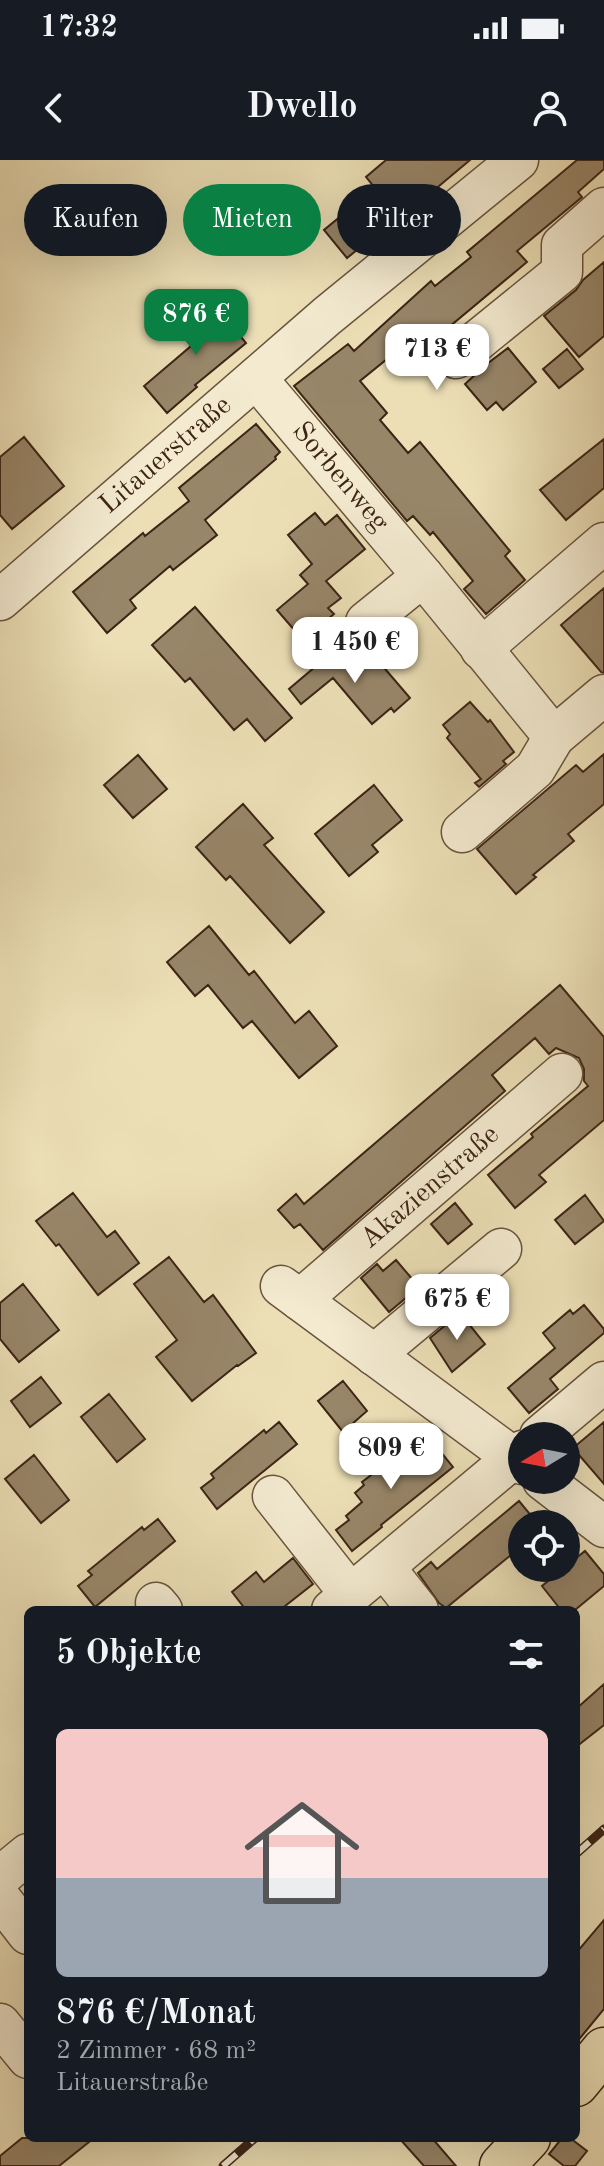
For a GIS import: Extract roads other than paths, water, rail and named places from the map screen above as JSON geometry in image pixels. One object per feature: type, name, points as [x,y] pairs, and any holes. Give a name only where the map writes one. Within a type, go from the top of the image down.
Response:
[{"type":"main road","points":[[580,2079],[604,2050]]},
{"type":"main road","points":[[502,2166],[524,2142]]},
{"type":"street","name":"Litauerstraße","points":[[0,600],[327,316],[518,160]]},
{"type":"street","points":[[456,358],[562,272],[562,245],[604,208]]},
{"type":"street","name":"Sorbenweg","points":[[256,378],[554,737]]},
{"type":"street","points":[[481,649],[592,553]]},
{"type":"street","points":[[366,622],[423,576]]},
{"type":"street","points":[[462,832],[535,769],[554,737],[604,695]]},
{"type":"street","name":"Akazienstraße","points":[[508,1445],[374,1355],[290,1293],[562,1074]]},
{"type":"street","points":[[374,1355],[501,1249]]},
{"type":"street","points":[[564,1422],[604,1382]]},
{"type":"street","points":[[273,1496],[342,1603],[384,1567],[508,1473]]},
{"type":"street","name":"Akazienstraße","points":[[568,1494],[604,1527]]},
{"type":"street","points":[[384,1567],[415,1606]]},
{"type":"street","points":[[0,1877],[24,1857]]},
{"type":"street","points":[[0,1898],[24,1929]]},
{"type":"street","points":[[0,1926],[24,1955]]},
{"type":"street","points":[[0,2024],[24,2053]]},
{"type":"railway","points":[[580,1850],[604,1829]]},
{"type":"railway","points":[[223,2166],[250,2142]]}]
